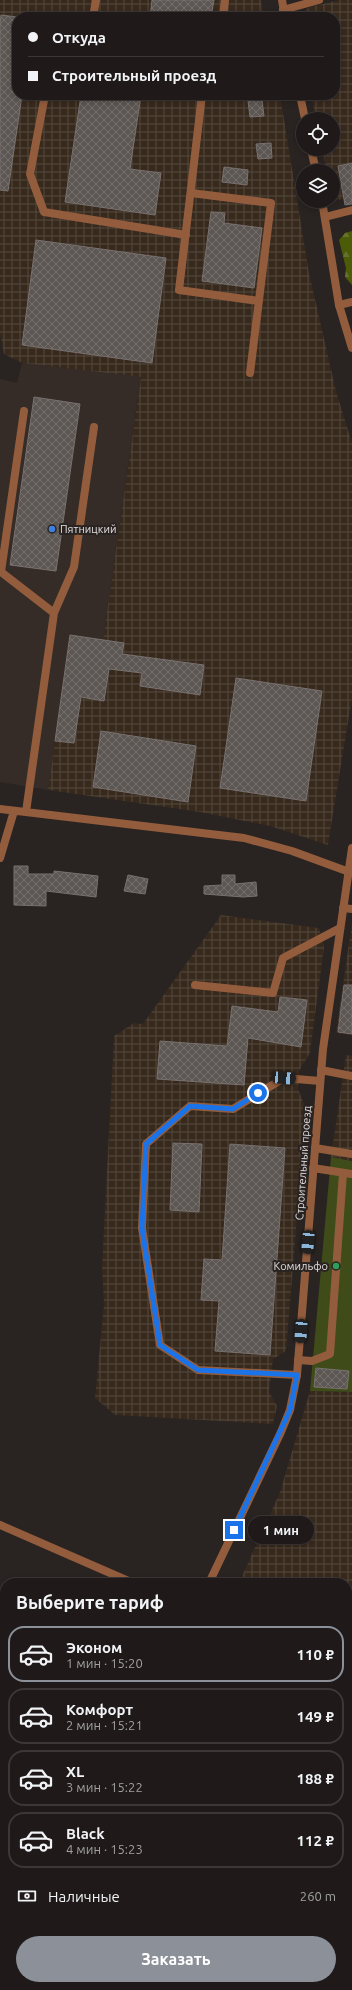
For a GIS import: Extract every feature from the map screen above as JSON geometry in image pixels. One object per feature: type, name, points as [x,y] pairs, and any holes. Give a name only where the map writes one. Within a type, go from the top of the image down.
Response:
[{"type":"street","points":[[94,12],[96,0]]},
{"type":"street","points":[[224,12],[225,0]]},
{"type":"street","points":[[282,0],[284,12]]},
{"type":"street","points":[[291,12],[319,0]]},
{"type":"street","points":[[44,100],[30,174],[44,212],[186,235]]},
{"type":"street","points":[[201,100],[179,290],[259,301]]},
{"type":"street","points":[[301,100],[304,112]]},
{"type":"street","points":[[191,193],[271,203],[250,373]]},
{"type":"street","points":[[323,208],[340,305],[352,348]]},
{"type":"street","points":[[325,217],[352,210]]},
{"type":"street","points":[[340,305],[352,302]]},
{"type":"street","points":[[24,411],[2,572],[54,613]]},
{"type":"street","points":[[26,812],[54,613],[74,567],[94,426]]},
{"type":"street","points":[[0,809],[244,838],[292,851],[350,873]]},
{"type":"street","points":[[0,858],[14,811]]},
{"type":"street","name":"Строительный проезд","points":[[211,1578],[290,1410],[297,1375],[321,1070],[340,928],[350,873],[352,848]]},
{"type":"street","points":[[343,908],[352,909]]},
{"type":"street","points":[[195,985],[273,993],[283,958],[340,928]]},
{"type":"street","points":[[321,1070],[352,1076]]},
{"type":"street","points":[[297,1375],[198,1370],[160,1345],[142,1228],[146,1144],[190,1106],[233,1109],[284,1078],[320,1081]]},
{"type":"street","points":[[315,1148],[352,1154]]},
{"type":"street","points":[[313,1168],[352,1174]]},
{"type":"street","points":[[298,1360],[312,1361],[330,1354],[343,1173]]},
{"type":"street","points":[[0,1526],[121,1578]]},
{"type":"shaded area","points":[[0,0],[261,0],[263,12],[12,12],[12,100],[281,100],[296,193],[296,208],[298,208],[309,273],[336,391],[352,443],[352,697],[328,845],[270,826],[200,812],[48,790],[70,635],[103,640],[141,377],[22,363],[4,354],[0,334]]},
{"type":"shaded area","points":[[340,0],[352,0],[352,197],[340,200],[340,164],[325,164],[324,156],[340,156],[340,112],[315,112],[312,100],[340,100],[340,12],[302,12],[310,7]]},
{"type":"shaded area","points":[[22,363],[141,376],[103,640],[66,662],[48,790],[0,782],[0,379],[17,383]]},
{"type":"shaded area","points":[[221,915],[319,928],[324,947],[310,1053],[299,1071],[298,1089],[306,1109],[286,1351],[273,1359],[269,1392],[277,1406],[273,1424],[115,1415],[95,1398],[104,1304],[102,1268],[114,1036],[134,1023],[143,1024]]},
{"type":"shaded area","points":[[352,923],[352,1035],[336,1033]]},
{"type":"shaded area","points":[[346,1055],[352,1056],[352,1161],[331,1157]]},
{"type":"shaded area","points":[[310,1391],[352,1392],[352,1578],[241,1578],[280,1492]]},
{"type":"green space","points":[[352,231],[352,285],[345,277],[346,268],[339,240],[345,233]]},
{"type":"green space","name":"Комильфо","points":[[331,1157],[352,1161],[352,1392],[310,1391]]},
{"type":"building","points":[[152,0],[214,0],[212,12],[151,12]]},
{"type":"building","points":[[1,15],[12,16],[12,100],[21,100],[8,191],[0,190]]},
{"type":"building","points":[[80,100],[140,100],[130,169],[161,173],[155,215],[65,202]]},
{"type":"building","points":[[262,100],[264,116],[250,117],[248,101]]},
{"type":"building","points":[[271,143],[272,158],[258,159],[256,144]]},
{"type":"building","points":[[352,163],[352,204],[345,205],[340,177],[340,166]]},
{"type":"building","points":[[224,167],[248,170],[247,185],[222,182]]},
{"type":"building","points":[[211,212],[225,213],[224,223],[262,228],[254,288],[202,281]]},
{"type":"building","points":[[36,240],[166,258],[152,363],[22,345]]},
{"type":"building","points":[[34,397],[80,404],[56,571],[10,565]]},
{"type":"building","points":[[70,635],[124,643],[122,654],[204,665],[200,695],[140,686],[142,673],[109,669],[104,701],[81,697],[74,743],[55,741]]},
{"type":"building","points":[[236,678],[322,691],[306,801],[220,788]]},
{"type":"building","points":[[101,731],[196,746],[188,802],[93,787]]},
{"type":"building","points":[[14,866],[28,866],[28,874],[54,874],[54,871],[98,876],[96,897],[46,891],[46,906],[14,905]]},
{"type":"building","points":[[128,875],[148,879],[145,894],[124,891]]},
{"type":"building","points":[[222,875],[235,875],[235,884],[256,882],[257,896],[243,897],[204,894],[204,886],[222,885]]},
{"type":"building","points":[[344,985],[352,985],[352,1034],[338,1032]]},
{"type":"building","points":[[280,997],[307,1000],[301,1047],[248,1038],[244,1085],[157,1079],[160,1041],[227,1046],[232,1006],[278,1012]]},
{"type":"building","points":[[173,1143],[202,1144],[199,1212],[170,1210]]},
{"type":"building","points":[[230,1144],[285,1148],[270,1355],[215,1351],[219,1301],[201,1300],[204,1259],[222,1260]]},
{"type":"building","points":[[316,1368],[349,1371],[347,1389],[314,1387]]},
{"type":"place","name":"Пятницкий","points":[[52,529]]},
{"type":"place","name":"Комильфо","points":[[336,1266]]},
{"type":"route","points":[[234,1530],[290,1410],[297,1375],[198,1370],[160,1345],[142,1228],[146,1144],[190,1106],[233,1109],[258,1093]]}]
